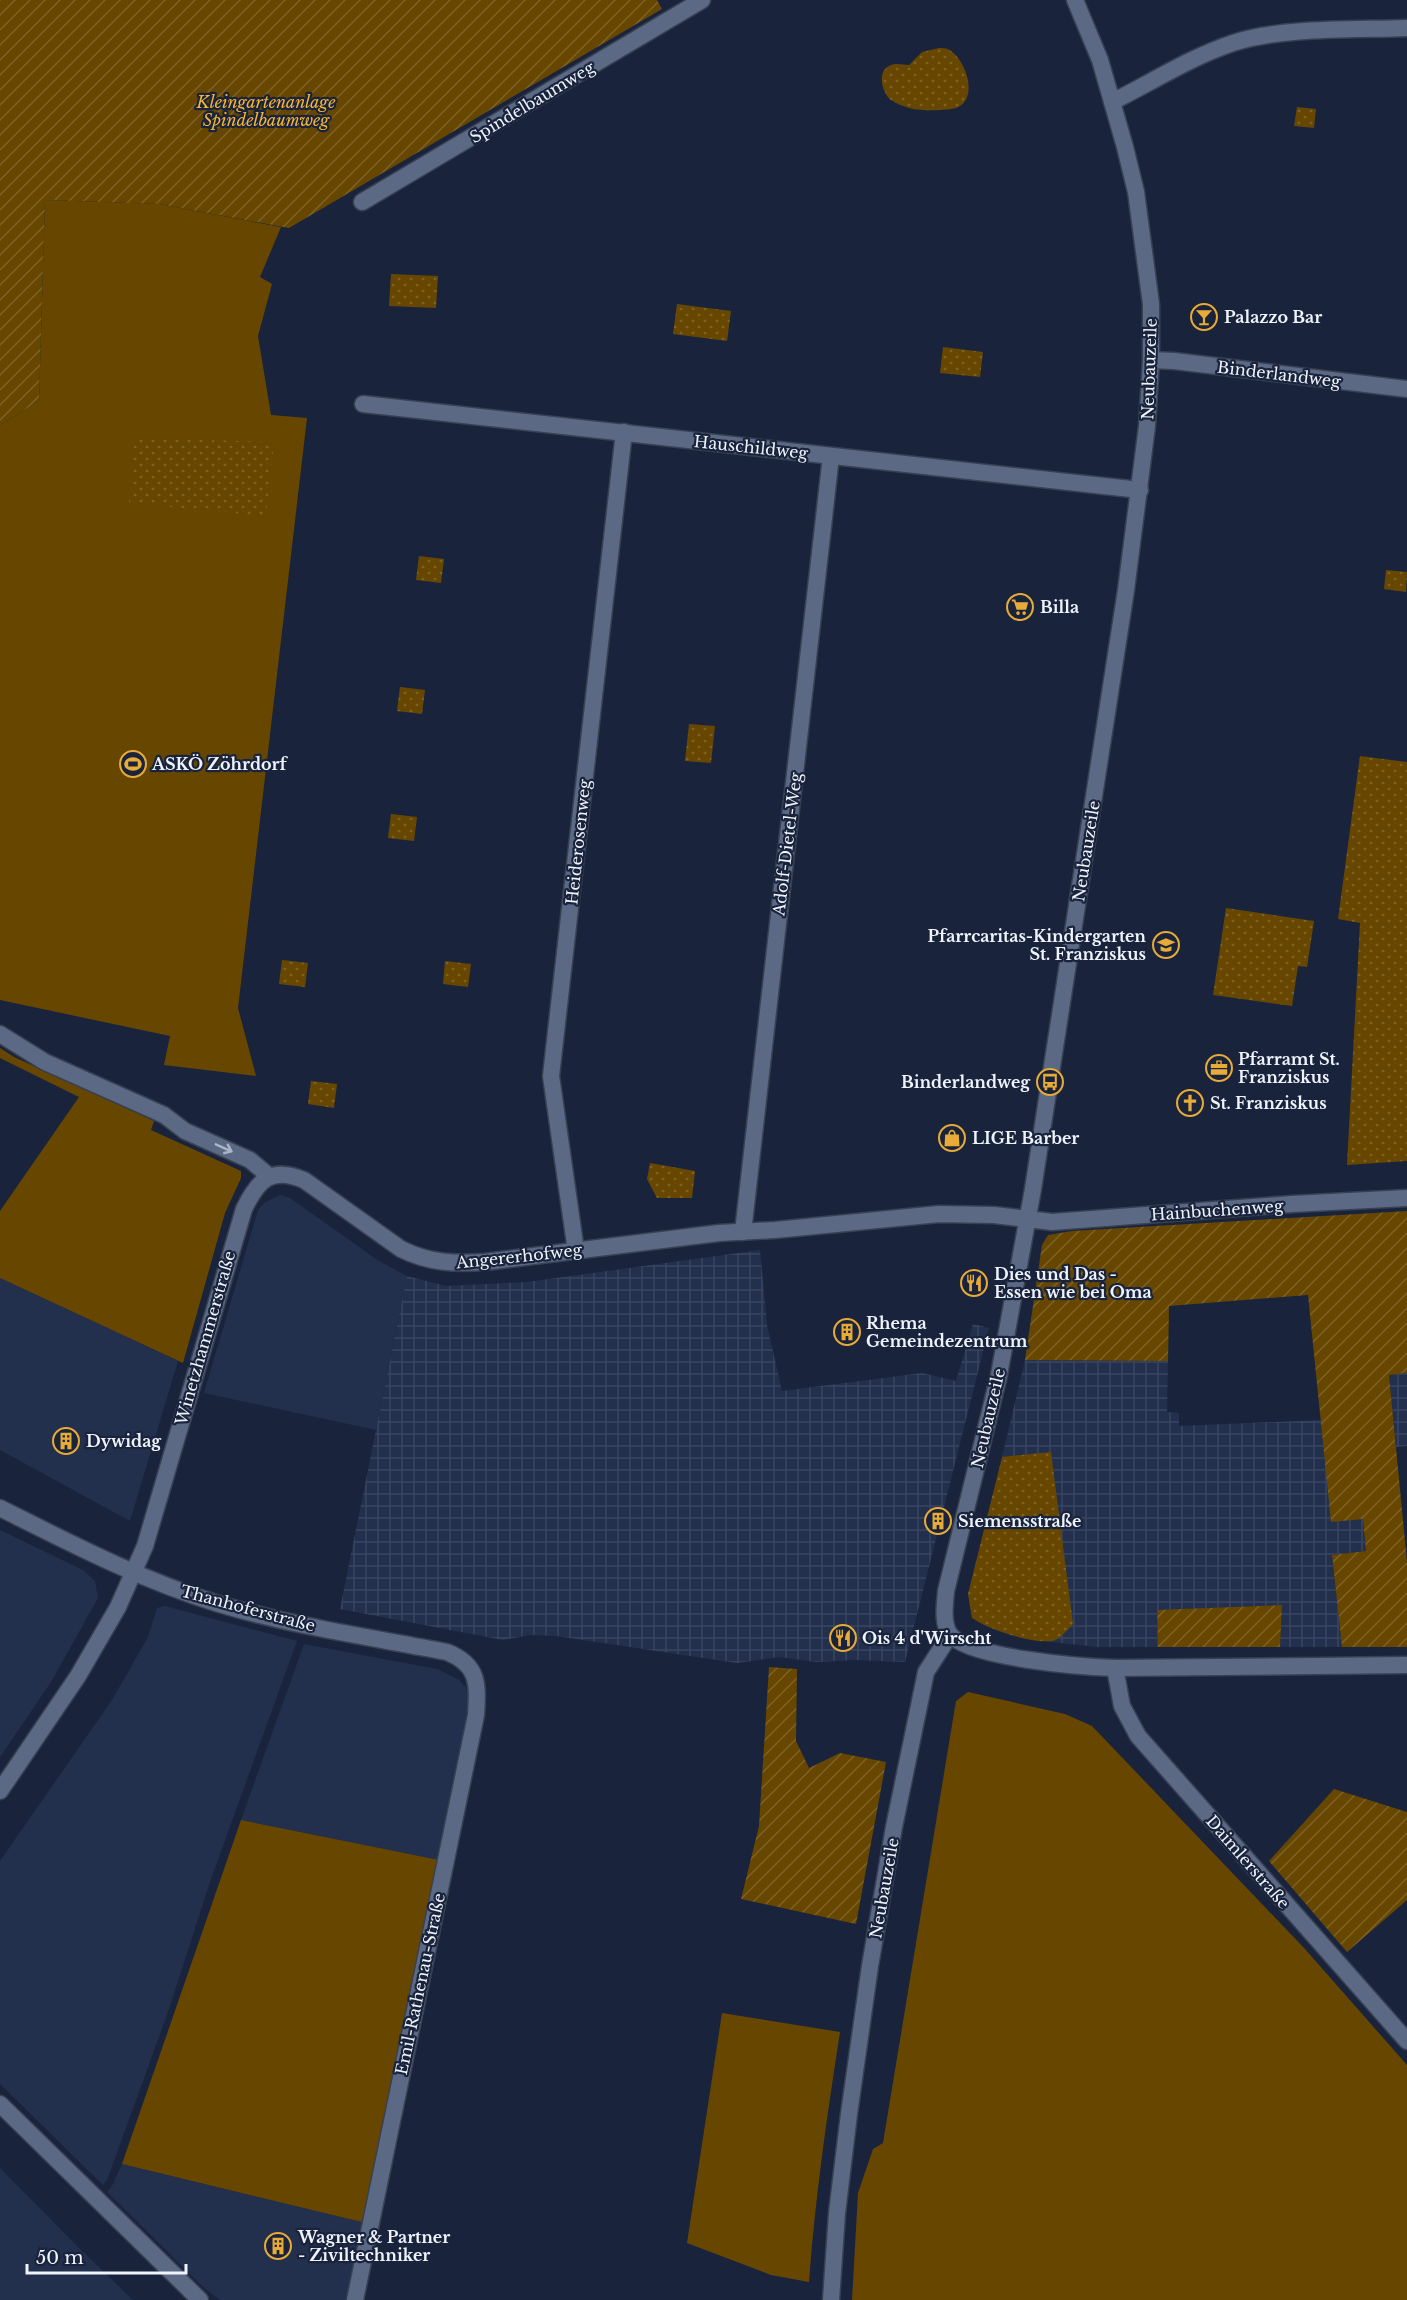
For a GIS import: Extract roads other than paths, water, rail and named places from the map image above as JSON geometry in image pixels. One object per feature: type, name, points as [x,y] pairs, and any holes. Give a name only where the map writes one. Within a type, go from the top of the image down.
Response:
[{"type":"street","name":"Spindelbaumweg","points":[[362,202],[702,0]]},
{"type":"street","name":"Neubauzeile","points":[[831,2300],[837,2213],[870,1966],[892,1838],[926,1672],[950,1635],[944,1613],[946,1591],[999,1375],[1027,1219],[1100,761],[1140,490],[1147,426],[1151,360],[1151,304],[1136,192],[1100,60],[1075,0]]},
{"type":"street","points":[[1112,102],[1234,42],[1264,35],[1407,28]]},
{"type":"street","name":"Binderlandweg","points":[[1151,360],[1407,389]]},
{"type":"street","name":"Hauschildweg","points":[[363,404],[1140,490]]},
{"type":"street","name":"Heiderosenweg","points":[[576,1251],[551,1076],[624,432]]},
{"type":"street","name":"Adolf-Dietel-Weg","points":[[742,1232],[831,456]]},
{"type":"street","points":[[0,1035],[45,1062],[164,1115],[185,1131],[250,1160],[269,1176]]},
{"type":"street","name":"Angererhofweg","points":[[269,1176],[280,1173],[304,1180],[401,1249],[417,1257],[439,1262],[485,1262],[742,1232],[939,1214],[1027,1219]]},
{"type":"street","name":"Winetzhammerstraße","points":[[0,1791],[78,1676],[118,1607],[134,1571],[146,1541],[244,1209],[255,1190],[269,1176]]},
{"type":"street","name":"Hainbuchenweg","points":[[1027,1219],[1052,1222],[1407,1198]]},
{"type":"street","name":"Thanhoferstraße","points":[[0,1508],[96,1556],[206,1599],[265,1616],[447,1652],[460,1658],[471,1669]]},
{"type":"street","points":[[950,1635],[963,1645],[985,1651],[1073,1666],[1115,1668],[1407,1665]]},
{"type":"street","name":"Daimlerstraße","points":[[1115,1668],[1122,1706],[1138,1736],[1407,2041]]},
{"type":"street","name":"Emil-Rathenau-Straße","points":[[355,2300],[476,1715],[477,1680],[471,1669]]},
{"type":"street","points":[[0,2104],[200,2300]]},
{"type":"place","name":"Palazzo Bar","points":[[1204,317]]},
{"type":"place","name":"Billa","points":[[1020,607]]},
{"type":"place","name":"ASKÖ Zöhrdorf","points":[[133,764]]},
{"type":"place","name":"Pfarrcaritas-Kindergarten St. Franziskus","points":[[1166,945]]},
{"type":"place","name":"Pfarramt St. Franziskus","points":[[1219,1068]]},
{"type":"place","name":"Binderlandweg","points":[[1050,1082]]},
{"type":"place","name":"St. Franziskus","points":[[1190,1103]]},
{"type":"place","name":"LIGE Barber","points":[[952,1138]]},
{"type":"place","name":"Dies und Das - Essen wie bei Oma","points":[[974,1283]]},
{"type":"place","name":"Rhema Gemeindezentrum","points":[[847,1332]]},
{"type":"place","name":"Dywidag","points":[[66,1441]]},
{"type":"place","name":"Siemensstraße","points":[[938,1521]]},
{"type":"place","name":"Ois 4 d'Wirscht","points":[[843,1638]]},
{"type":"place","name":"Wagner & Partner - Ziviltechniker","points":[[278,2246]]},
{"type":"park label","name":"Kleingartenanlage Spindelbaumweg","points":[[266,111]]}]
